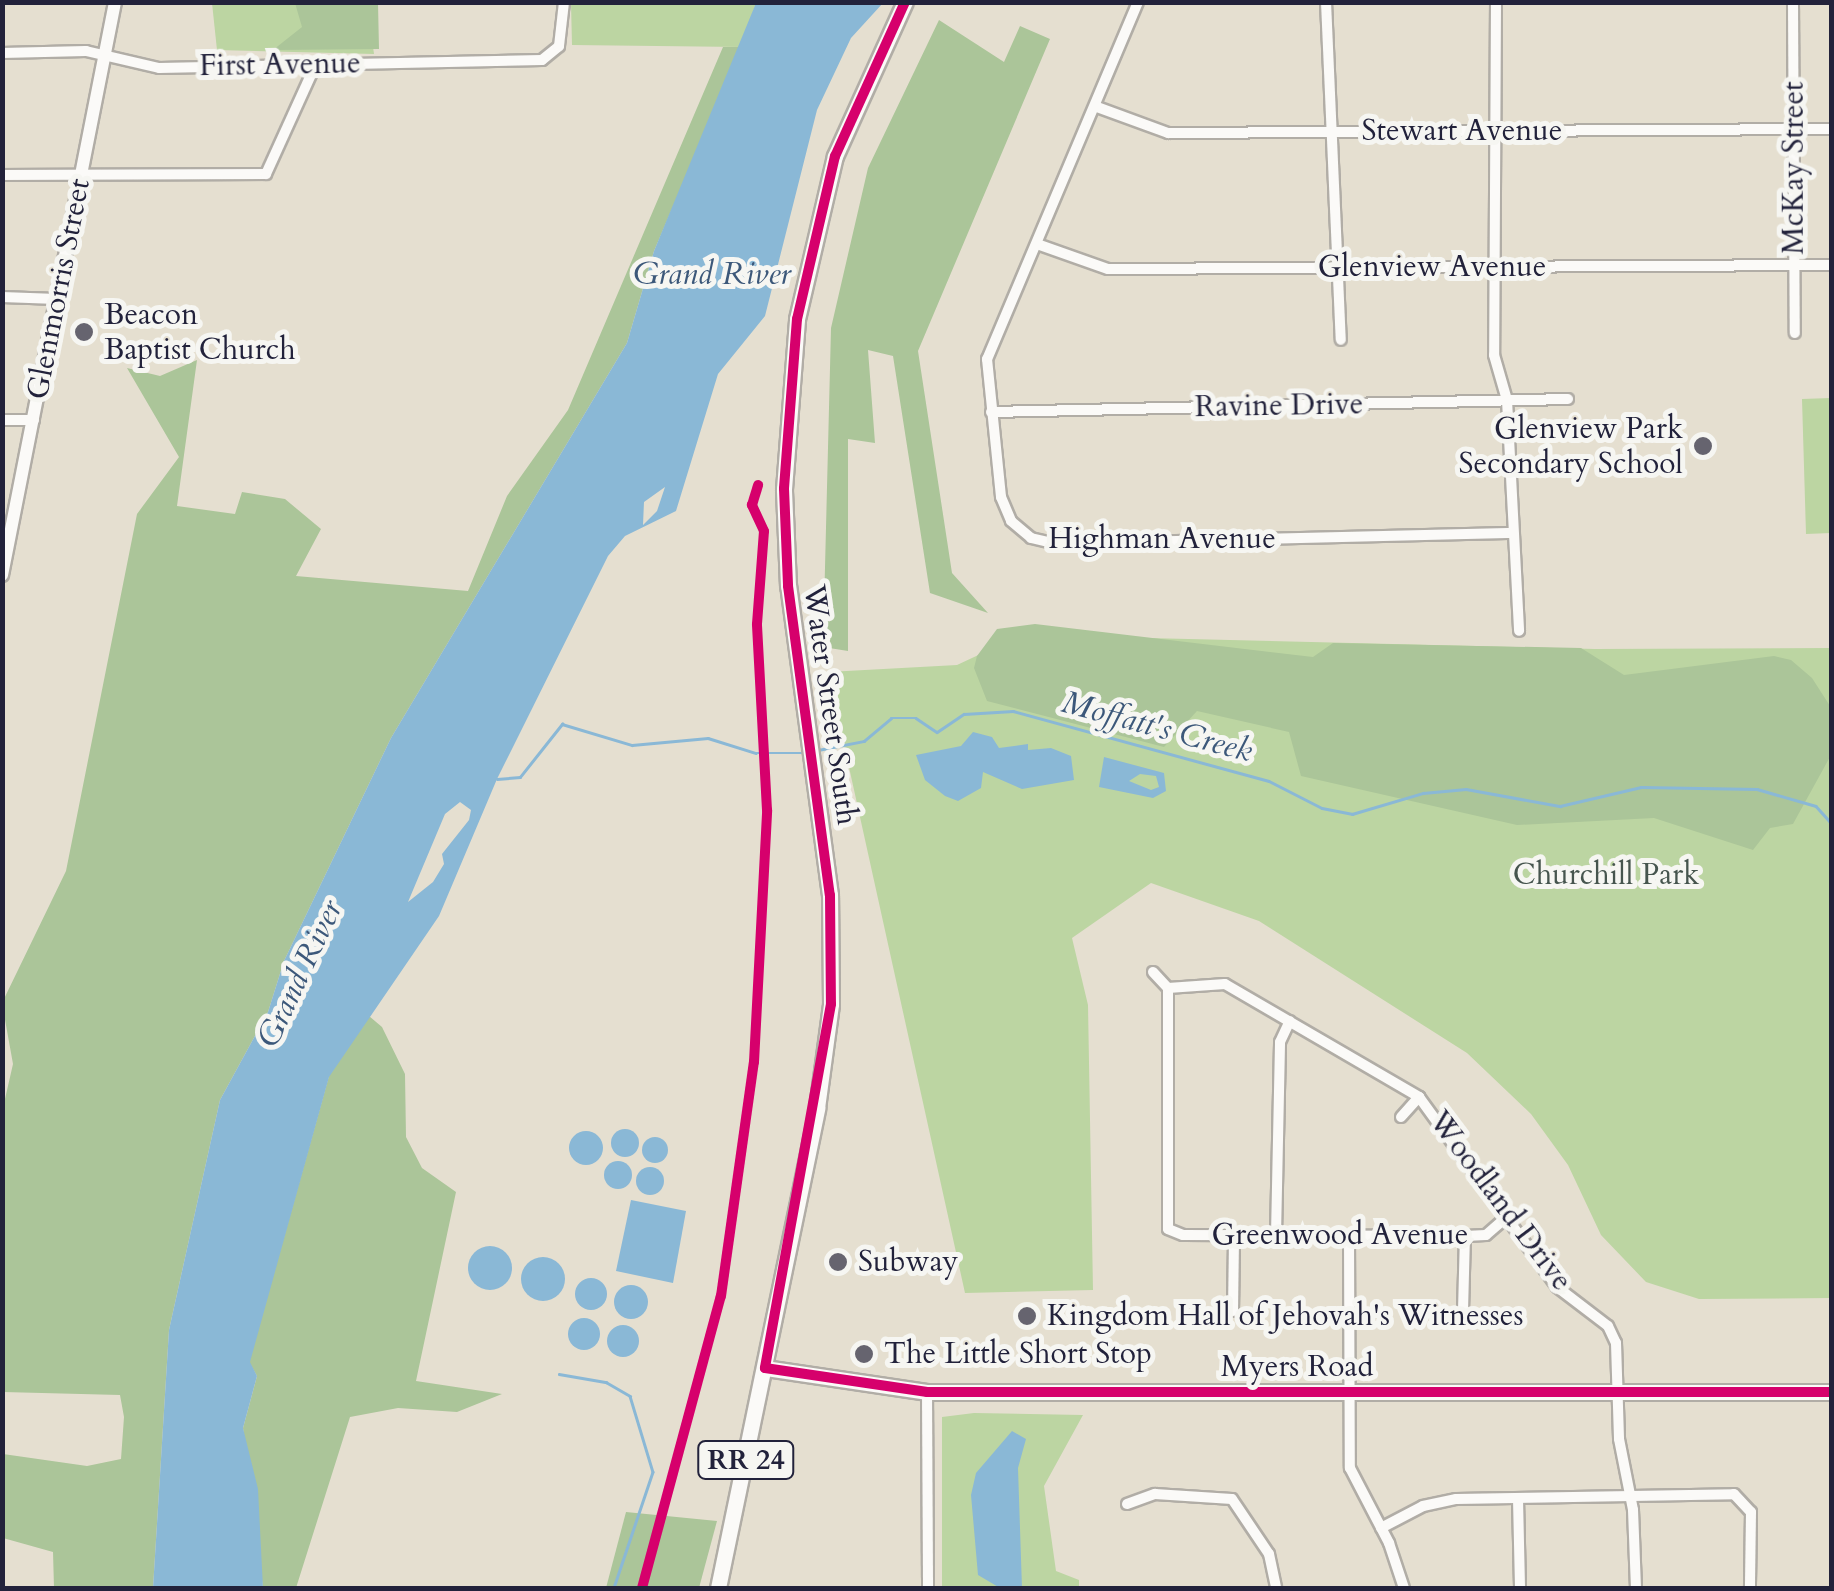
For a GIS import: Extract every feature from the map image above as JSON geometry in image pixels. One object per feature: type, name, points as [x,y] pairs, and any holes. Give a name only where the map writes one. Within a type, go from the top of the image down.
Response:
[{"type":"main road","name":"Water Street South","points":[[718,1588],[765,1368],[831,1004],[830,895],[792,654],[784,489],[797,319],[834,156],[906,2]]},
{"type":"main road","name":"Myers Road","points":[[765,1368],[927,1392],[1832,1392]]},
{"type":"street","name":"Glenmorris Street","points":[[2,575],[115,2]]},
{"type":"street","name":"First Avenue","points":[[2,53],[105,55],[159,68],[542,60],[556,51],[564,2]]},
{"type":"street","name":"Highman Avenue","points":[[1138,2],[1097,108],[986,359],[1004,509],[1022,532],[1044,543],[1513,533]]},
{"type":"street","points":[[1326,2],[1341,340]]},
{"type":"street","points":[[1496,2],[1494,354],[1508,400],[1519,631]]},
{"type":"street","name":"McKay Street","points":[[1793,2],[1795,333]]},
{"type":"street","points":[[2,176],[266,174],[316,64]]},
{"type":"street","name":"Stewart Avenue","points":[[1097,108],[1168,133],[1832,130]]},
{"type":"street","name":"Glenview Avenue","points":[[1037,244],[1108,269],[1832,265]]},
{"type":"street","points":[[2,298],[57,299]]},
{"type":"street","name":"Ravine Drive","points":[[991,412],[1568,399]]},
{"type":"street","points":[[2,420],[34,420]]},
{"type":"street","points":[[1153,972],[1168,988]]},
{"type":"street","name":"Woodland Drive","points":[[1168,988],[1226,984],[1420,1097],[1557,1287],[1608,1326],[1616,1343],[1636,1588]]},
{"type":"street","name":"Greenwood Avenue","points":[[1168,988],[1168,1229],[1234,1236],[1466,1236],[1486,1235],[1507,1218]]},
{"type":"street","points":[[1276,1235],[1280,1042],[1290,1021]]},
{"type":"street","points":[[1400,1117],[1420,1097]]},
{"type":"street","points":[[1233,1310],[1234,1236]]},
{"type":"street","points":[[1349,1236],[1350,1468],[1381,1528],[1404,1588]]},
{"type":"street","points":[[1464,1311],[1466,1236]]},
{"type":"street","points":[[927,1392],[928,1588]]},
{"type":"street","points":[[1127,1504],[1155,1494],[1232,1500],[1269,1554],[1276,1588]]},
{"type":"street","points":[[1381,1528],[1443,1500],[1744,1498],[1752,1512],[1750,1588]]},
{"type":"street","points":[[1518,1499],[1520,1588]]},
{"type":"green space","points":[[212,3],[367,3],[374,54],[217,50]]},
{"type":"green space","points":[[295,3],[378,3],[379,49],[273,50],[302,27]]},
{"type":"green space","points":[[571,3],[756,3],[741,47],[572,45]]},
{"type":"green space","points":[[939,20],[1004,62],[1020,26],[1050,39],[918,351],[952,573],[988,613],[930,593],[893,356],[868,350],[875,443],[848,439],[848,651],[823,647],[831,328],[868,168]]},
{"type":"green space","points":[[723,47],[741,47],[654,251],[627,343],[391,738],[284,961],[268,1012],[220,1100],[169,1330],[153,1588],[54,1588],[53,1552],[3,1538],[3,1454],[87,1466],[121,1459],[124,1417],[120,1395],[3,1392],[2,1112],[13,1064],[2,1003],[66,871],[137,514],[179,457],[127,368],[160,376],[197,360],[177,506],[235,514],[242,492],[285,499],[321,529],[296,576],[468,591],[507,496],[568,410]]},
{"type":"green space","points":[[1831,398],[1831,533],[1806,534],[1802,399]]},
{"type":"green space","points":[[1035,624],[1313,657],[1333,643],[1581,648],[1624,675],[1774,656],[1791,660],[1812,678],[1830,706],[1831,755],[1793,824],[1770,828],[1753,850],[1654,818],[1517,825],[1301,776],[1289,732],[1197,711],[1164,747],[987,701],[974,668],[977,656],[997,629]]},
{"type":"green space","name":"Churchill Park","points":[[1021,635],[1595,649],[1831,648],[1831,1298],[1699,1299],[1646,1282],[1601,1235],[1568,1165],[1531,1114],[1467,1053],[1259,921],[1151,883],[1072,938],[1088,1005],[1093,1290],[965,1293],[828,672],[957,665]]},
{"type":"green space","points":[[369,1016],[382,1027],[405,1074],[406,1137],[422,1168],[456,1192],[416,1381],[502,1394],[457,1412],[398,1408],[350,1417],[296,1588],[263,1588],[243,1428],[257,1376],[249,1362],[329,1076]]},
{"type":"green space","points":[[974,1413],[1083,1415],[1044,1486],[1056,1571],[1079,1580],[1079,1588],[942,1588],[942,1417]]},
{"type":"green space","points":[[626,1512],[717,1521],[699,1588],[606,1588]]},
{"type":"water","name":"Grand River","points":[[756,3],[883,3],[851,38],[817,110],[765,316],[718,374],[676,511],[625,536],[608,556],[497,779],[439,916],[329,1077],[250,1362],[257,1376],[243,1428],[258,1489],[263,1588],[153,1588],[169,1330],[220,1100],[268,1012],[284,961],[391,738],[627,343],[654,251]],"holes":[[[665,487],[657,511],[643,525],[644,502]],[[460,802],[471,810],[469,820],[442,854],[444,864],[433,882],[408,902],[445,814]]]},
{"type":"water","points":[[973,732],[992,737],[999,748],[1028,744],[1028,750],[1051,748],[1071,756],[1074,780],[1022,789],[983,772],[981,788],[958,801],[945,796],[925,780],[916,755],[961,746]]},
{"type":"water","points":[[1104,757],[1164,773],[1166,791],[1153,798],[1099,787]],"holes":[[[1140,774],[1156,776],[1159,787],[1151,790],[1129,781]]]},
{"type":"water","points":[[625,1129],[635,1133],[639,1143],[635,1153],[625,1157],[615,1153],[611,1143],[615,1133]]},
{"type":"water","points":[[586,1131],[598,1136],[603,1148],[598,1160],[586,1165],[574,1160],[569,1148],[574,1136]]},
{"type":"water","points":[[655,1137],[664,1141],[668,1150],[664,1159],[655,1163],[646,1159],[642,1150],[646,1141]]},
{"type":"water","points":[[618,1161],[628,1165],[632,1175],[628,1185],[618,1189],[608,1185],[604,1175],[608,1165]]},
{"type":"water","points":[[650,1167],[660,1171],[664,1181],[660,1191],[650,1195],[640,1191],[636,1181],[640,1171]]},
{"type":"water","points":[[631,1200],[686,1211],[673,1283],[616,1271]]},
{"type":"water","points":[[490,1246],[505,1253],[512,1268],[505,1283],[490,1290],[475,1283],[468,1268],[475,1253]]},
{"type":"water","points":[[543,1257],[559,1263],[565,1279],[559,1295],[543,1301],[527,1295],[521,1279],[527,1263]]},
{"type":"water","points":[[591,1278],[603,1282],[607,1294],[603,1306],[591,1310],[579,1306],[575,1294],[579,1282]]},
{"type":"water","points":[[631,1285],[643,1290],[648,1302],[643,1314],[631,1319],[619,1314],[614,1302],[619,1290]]},
{"type":"water","points":[[584,1318],[596,1322],[600,1334],[596,1346],[584,1350],[572,1346],[568,1334],[572,1322]]},
{"type":"water","points":[[623,1325],[634,1330],[639,1341],[634,1352],[623,1357],[612,1352],[607,1341],[612,1330]]},
{"type":"water","points":[[1012,1431],[1026,1439],[1018,1468],[1022,1588],[1000,1588],[978,1575],[971,1495],[976,1473]]},
{"type":"waterway","name":"Moffatt's Creek","points":[[818,750],[864,741],[891,718],[916,718],[937,732],[964,714],[1013,711],[1269,781],[1322,808],[1352,814],[1423,793],[1466,789],[1560,806],[1641,787],[1757,789],[1816,806],[1832,824]]},
{"type":"waterway","name":"Moffatt's Creek","points":[[497,779],[520,777],[562,724],[632,745],[708,738],[756,753],[805,753]]},
{"type":"waterway","points":[[559,1374],[606,1382],[630,1396],[653,1472],[614,1588]]},
{"type":"cycle path","points":[[905,2],[835,156],[797,319],[784,489],[788,586],[830,895],[831,1004],[765,1368],[927,1392],[1832,1392]]},
{"type":"cycle path","points":[[642,1588],[721,1296],[754,1062],[767,810],[757,624],[764,531],[752,505],[758,485]]},
{"type":"place","name":"Beacon Baptist Church","points":[[84,332]]},
{"type":"place","name":"Glenview Park Secondary School","points":[[1703,446]]},
{"type":"place","name":"Subway","points":[[838,1262]]},
{"type":"place","name":"Kingdom Hall of Jehovah's Witnesses","points":[[1027,1316]]},
{"type":"place","name":"The Little Short Stop","points":[[864,1354]]}]
